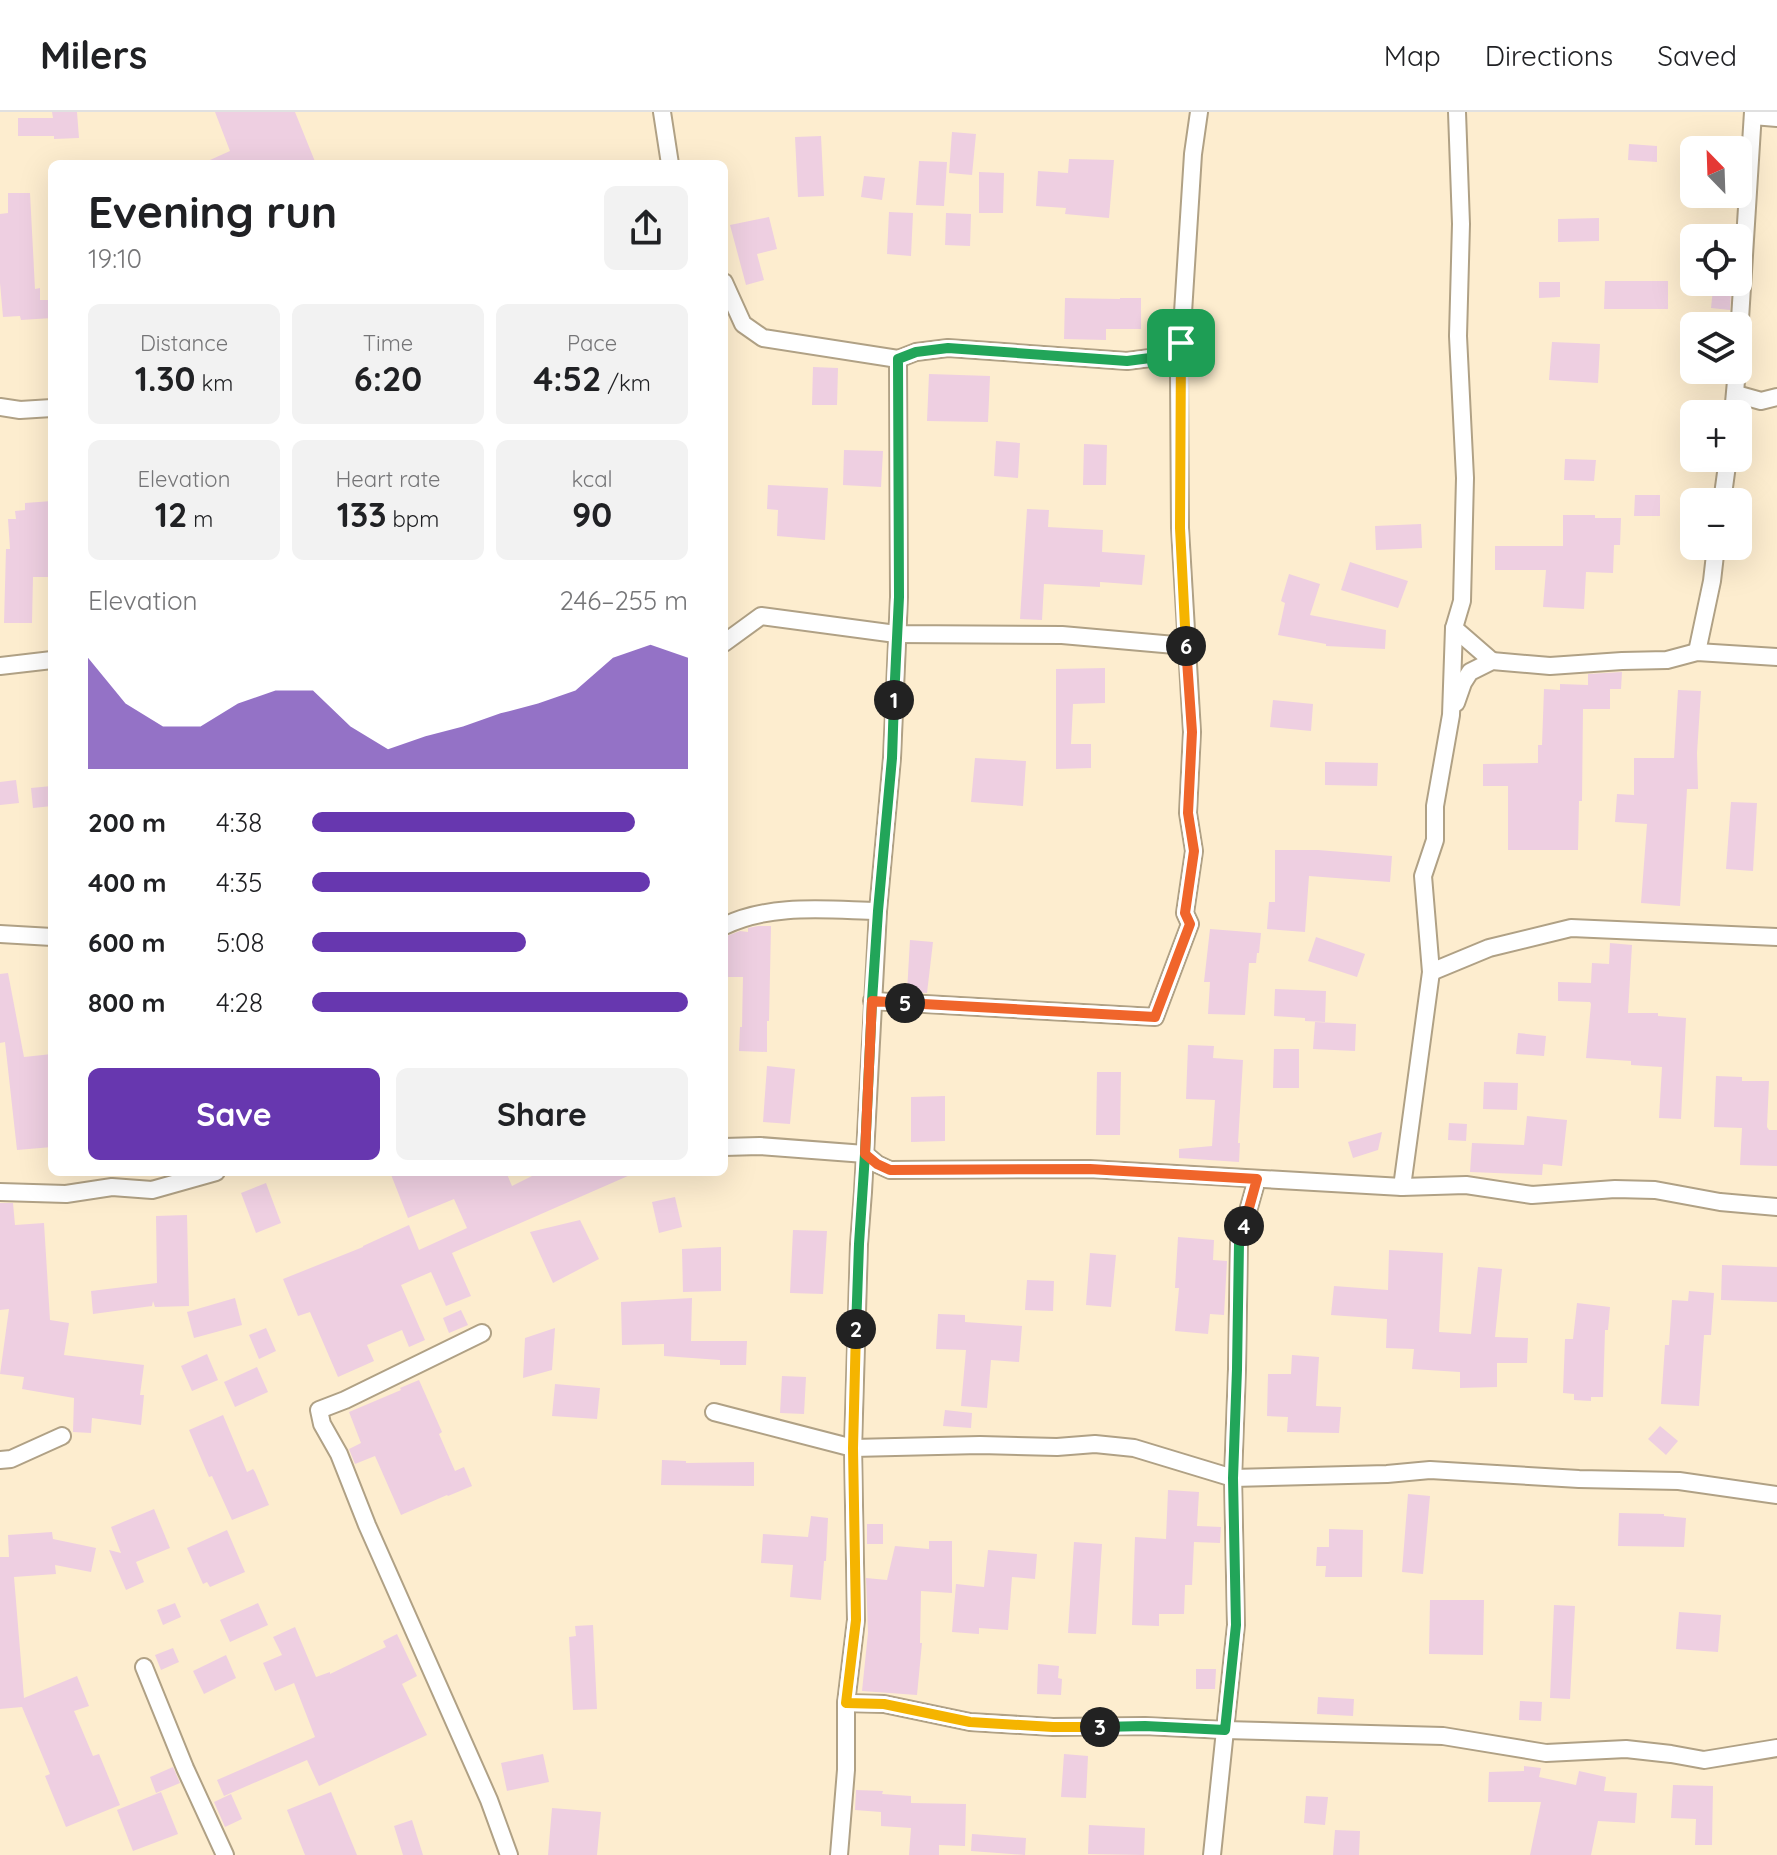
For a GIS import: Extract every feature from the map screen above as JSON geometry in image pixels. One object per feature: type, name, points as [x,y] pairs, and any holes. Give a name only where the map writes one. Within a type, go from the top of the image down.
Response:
[{"type":"street","points":[[662,112],[669,160]]},
{"type":"street","points":[[872,1001],[1155,1017],[1190,924],[1185,913],[1194,851],[1188,813],[1192,732],[1180,528],[1179,376],[1193,154],[1199,112]]},
{"type":"street","points":[[1402,1187],[1431,972],[1423,876],[1435,840],[1435,806],[1451,715],[1454,628],[1462,601],[1465,478],[1458,336],[1461,224],[1457,112]]},
{"type":"street","points":[[1740,312],[1753,114],[1777,118]]},
{"type":"street","points":[[728,291],[743,324],[763,338],[898,359],[916,352],[948,348],[1127,361],[1158,357],[1181,343]]},
{"type":"street","points":[[1158,357],[1179,376]]},
{"type":"street","points":[[839,1855],[846,1770],[846,1703],[856,1620],[853,1448],[859,1244],[878,911],[892,758],[899,597],[898,359]]},
{"type":"street","points":[[1735,400],[1736,384]]},
{"type":"street","points":[[1736,394],[1761,401],[1777,397]]},
{"type":"street","points":[[0,407],[20,410],[48,408]]},
{"type":"street","points":[[1697,652],[1714,560]]},
{"type":"street","points":[[728,640],[761,616],[896,634],[1062,635],[1186,646]]},
{"type":"street","points":[[1454,628],[1492,661]]},
{"type":"street","points":[[1451,715],[1470,672],[1492,661],[1550,666],[1667,660],[1697,652],[1777,657]]},
{"type":"street","points":[[0,666],[48,660]]},
{"type":"street","points":[[728,924],[741,917],[786,910],[878,911]]},
{"type":"street","points":[[1431,972],[1489,948],[1571,928],[1777,937]]},
{"type":"street","points":[[0,934],[48,937]]},
{"type":"street","points":[[728,1147],[760,1146],[865,1154],[890,1170],[1090,1169],[1402,1187],[1466,1185],[1532,1195],[1615,1189],[1655,1190],[1720,1202],[1777,1207]]},
{"type":"street","points":[[863,1192],[890,1170]]},
{"type":"street","points":[[0,1192],[66,1194],[112,1187],[152,1190],[202,1176]]},
{"type":"street","points":[[1212,1855],[1236,1625],[1233,1478],[1239,1243],[1257,1179]]},
{"type":"street","points":[[482,1333],[319,1410],[322,1424],[339,1454],[489,1800],[509,1855]]},
{"type":"street","points":[[714,1412],[853,1448],[1095,1444],[1134,1448],[1233,1478],[1430,1470],[1579,1479],[1679,1481],[1777,1495]]},
{"type":"street","points":[[0,1460],[11,1459],[62,1436]]},
{"type":"street","points":[[144,1667],[225,1855]]},
{"type":"street","points":[[846,1703],[884,1704],[970,1722],[1053,1727],[1145,1726],[1443,1736],[1546,1753],[1626,1749],[1704,1760],[1777,1748]]},
{"type":"building","points":[[52,112],[77,112],[79,138],[18,136],[18,118],[53,118]]},
{"type":"building","points":[[215,112],[295,112],[314,160],[210,160],[230,151]]},
{"type":"building","points":[[952,132],[976,134],[972,175],[949,173]]},
{"type":"building","points":[[821,136],[824,196],[798,197],[795,137]]},
{"type":"building","points":[[1629,144],[1657,146],[1657,162],[1628,160]]},
{"type":"building","points":[[1069,159],[1114,160],[1109,218],[1065,214],[1066,208],[1036,206],[1038,171],[1068,173]]},
{"type":"building","points":[[919,161],[947,162],[944,206],[916,205]]},
{"type":"building","points":[[979,172],[1004,173],[1003,213],[979,213]]},
{"type":"building","points":[[864,176],[885,178],[882,200],[861,197]]},
{"type":"building","points":[[8,193],[30,193],[35,289],[40,288],[40,300],[48,300],[48,318],[21,320],[20,316],[3,317],[0,214],[8,213]]},
{"type":"building","points":[[889,212],[913,213],[911,256],[887,254]]},
{"type":"building","points":[[946,213],[971,214],[970,246],[945,245]]},
{"type":"building","points":[[769,217],[777,249],[757,254],[764,280],[746,285],[730,225]]},
{"type":"building","points":[[1599,218],[1599,241],[1558,242],[1558,219]]},
{"type":"building","points":[[1605,281],[1668,281],[1668,309],[1604,309]]},
{"type":"building","points":[[1539,282],[1560,282],[1560,297],[1539,298]]},
{"type":"building","points":[[1712,296],[1731,296],[1730,310],[1711,308]]},
{"type":"building","points":[[1065,298],[1141,298],[1141,329],[1106,329],[1106,340],[1064,339]]},
{"type":"building","points":[[1552,342],[1600,344],[1598,383],[1549,380]]},
{"type":"building","points":[[813,367],[838,368],[837,405],[812,405]]},
{"type":"building","points":[[929,374],[990,376],[988,422],[927,421]]},
{"type":"building","points":[[996,441],[1020,443],[1018,478],[994,476]]},
{"type":"building","points":[[1084,444],[1107,445],[1106,485],[1083,485]]},
{"type":"building","points":[[844,450],[883,451],[881,487],[843,485]]},
{"type":"building","points":[[1565,459],[1596,460],[1594,481],[1564,480]]},
{"type":"building","points":[[768,485],[828,488],[825,540],[777,536],[778,510],[767,509]]},
{"type":"building","points":[[1635,495],[1660,495],[1660,516],[1634,516]]},
{"type":"building","points":[[48,501],[48,577],[33,577],[32,623],[4,623],[6,549],[10,549],[8,519],[16,519],[15,511],[25,510],[25,503]]},
{"type":"building","points":[[1027,509],[1049,510],[1048,527],[1103,530],[1102,552],[1145,555],[1142,585],[1100,582],[1100,587],[1044,584],[1042,620],[1020,619]]},
{"type":"building","points":[[1563,515],[1621,518],[1620,545],[1614,545],[1613,573],[1586,572],[1584,609],[1543,607],[1546,570],[1495,570],[1495,546],[1563,546]]},
{"type":"building","points":[[1421,524],[1422,548],[1376,550],[1375,526]]},
{"type":"building","points":[[1350,562],[1408,581],[1398,608],[1341,590]]},
{"type":"building","points":[[1289,574],[1320,584],[1310,615],[1386,630],[1385,649],[1326,646],[1278,635],[1285,603],[1281,601]]},
{"type":"building","points":[[1105,668],[1105,703],[1073,704],[1071,744],[1091,744],[1091,768],[1056,769],[1056,669]]},
{"type":"building","points":[[1622,672],[1621,689],[1610,689],[1610,709],[1583,709],[1578,850],[1508,850],[1508,786],[1483,786],[1483,764],[1538,763],[1538,745],[1542,745],[1544,689],[1560,690],[1560,684],[1588,685],[1588,674]]},
{"type":"building","points":[[1678,690],[1701,691],[1698,789],[1687,789],[1680,906],[1641,903],[1647,824],[1615,822],[1617,794],[1634,795],[1634,758],[1674,758]]},
{"type":"building","points":[[1273,700],[1313,704],[1311,731],[1270,727]]},
{"type":"building","points":[[975,758],[1026,761],[1023,806],[971,802]]},
{"type":"building","points":[[1325,762],[1378,763],[1377,786],[1325,785]]},
{"type":"building","points":[[16,780],[19,803],[0,805],[0,782]]},
{"type":"building","points":[[48,786],[48,806],[33,808],[31,788]]},
{"type":"building","points":[[1731,802],[1757,803],[1753,871],[1726,869]]},
{"type":"building","points":[[1275,850],[1392,856],[1390,882],[1309,876],[1305,932],[1267,929],[1269,902],[1275,902]]},
{"type":"building","points":[[771,926],[767,1052],[739,1051],[743,977],[728,977],[728,936],[748,932],[748,928]]},
{"type":"building","points":[[1210,929],[1261,933],[1256,963],[1249,963],[1245,1015],[1208,1014],[1210,982],[1204,982]]},
{"type":"building","points":[[1316,937],[1365,954],[1357,977],[1308,961]]},
{"type":"building","points":[[910,940],[933,942],[927,993],[907,992]]},
{"type":"building","points":[[1610,943],[1632,945],[1628,1013],[1658,1013],[1658,1016],[1686,1018],[1681,1119],[1659,1118],[1662,1067],[1586,1058],[1591,1004],[1558,1001],[1558,982],[1591,983],[1592,963],[1609,964]]},
{"type":"building","points":[[8,973],[24,1057],[48,1054],[48,1147],[17,1150],[5,1042],[0,1043],[0,974]]},
{"type":"building","points":[[1275,989],[1326,991],[1325,1022],[1274,1016]]},
{"type":"building","points":[[1315,1022],[1356,1024],[1355,1051],[1313,1049]]},
{"type":"building","points":[[1518,1033],[1546,1036],[1544,1056],[1516,1054]]},
{"type":"building","points":[[1188,1045],[1214,1046],[1213,1058],[1243,1060],[1239,1162],[1179,1158],[1179,1149],[1212,1146],[1215,1100],[1186,1099]]},
{"type":"building","points":[[1274,1049],[1299,1049],[1299,1088],[1273,1088]]},
{"type":"building","points":[[767,1066],[795,1069],[790,1124],[763,1122]]},
{"type":"building","points":[[1097,1072],[1121,1072],[1120,1135],[1096,1135]]},
{"type":"building","points":[[1716,1076],[1742,1077],[1742,1081],[1769,1081],[1767,1127],[1777,1130],[1777,1166],[1740,1165],[1742,1128],[1714,1127]]},
{"type":"building","points":[[1484,1082],[1518,1083],[1517,1110],[1483,1109]]},
{"type":"building","points":[[945,1096],[945,1141],[911,1142],[911,1097]]},
{"type":"building","points":[[1527,1116],[1567,1120],[1562,1166],[1543,1164],[1542,1175],[1470,1172],[1472,1143],[1524,1145]]},
{"type":"building","points":[[1449,1123],[1467,1124],[1466,1141],[1448,1140]]},
{"type":"building","points":[[1382,1132],[1378,1150],[1353,1158],[1348,1142]]},
{"type":"building","points":[[392,1176],[508,1176],[512,1186],[532,1176],[628,1176],[452,1253],[471,1296],[446,1306],[431,1272],[401,1285],[425,1340],[409,1347],[402,1330],[367,1345],[374,1361],[338,1377],[310,1312],[298,1316],[283,1279],[409,1225],[419,1250],[467,1228],[454,1199],[408,1218]]},
{"type":"building","points":[[266,1183],[281,1223],[256,1233],[241,1193]]},
{"type":"building","points":[[675,1197],[682,1227],[659,1233],[652,1202]]},
{"type":"building","points":[[0,1203],[13,1203],[15,1225],[44,1223],[50,1320],[69,1323],[64,1355],[144,1365],[140,1395],[144,1395],[141,1425],[92,1418],[91,1433],[73,1432],[74,1398],[22,1389],[24,1377],[0,1374],[9,1309],[0,1310]]},
{"type":"building","points":[[187,1215],[189,1306],[155,1307],[153,1301],[152,1306],[93,1314],[91,1291],[157,1283],[156,1216]]},
{"type":"building","points":[[580,1220],[599,1259],[553,1283],[530,1232]]},
{"type":"building","points":[[793,1230],[827,1231],[823,1294],[790,1293]]},
{"type":"building","points":[[1178,1237],[1214,1240],[1213,1260],[1227,1261],[1224,1315],[1210,1314],[1208,1334],[1175,1331],[1179,1288],[1175,1288]]},
{"type":"building","points":[[721,1247],[721,1291],[683,1292],[682,1249]]},
{"type":"building","points":[[1389,1250],[1443,1253],[1439,1332],[1471,1334],[1478,1267],[1502,1269],[1495,1337],[1528,1338],[1527,1363],[1497,1363],[1497,1387],[1460,1388],[1460,1372],[1412,1369],[1414,1349],[1386,1348],[1387,1319],[1331,1315],[1334,1286],[1388,1290]]},
{"type":"building","points":[[1090,1253],[1116,1255],[1111,1307],[1086,1305]]},
{"type":"building","points":[[1722,1265],[1777,1267],[1777,1302],[1721,1300]]},
{"type":"building","points":[[1027,1280],[1054,1281],[1053,1311],[1025,1310]]},
{"type":"building","points":[[1689,1291],[1714,1293],[1711,1335],[1704,1335],[1699,1406],[1661,1404],[1672,1300],[1688,1301]]},
{"type":"building","points":[[235,1298],[242,1325],[194,1338],[187,1312]]},
{"type":"building","points":[[692,1298],[691,1341],[747,1341],[746,1365],[720,1365],[720,1360],[664,1356],[664,1344],[622,1345],[621,1302]]},
{"type":"building","points":[[1577,1303],[1610,1307],[1608,1330],[1605,1330],[1603,1397],[1591,1397],[1591,1401],[1574,1400],[1574,1394],[1563,1393],[1565,1339],[1573,1339]]},
{"type":"building","points":[[461,1310],[468,1325],[449,1333],[443,1318]]},
{"type":"building","points":[[938,1314],[965,1315],[965,1322],[1022,1326],[1019,1362],[991,1360],[987,1408],[961,1406],[966,1350],[936,1349]]},
{"type":"building","points":[[266,1328],[276,1351],[259,1359],[249,1335]]},
{"type":"building","points":[[555,1328],[552,1370],[523,1378],[525,1338]]},
{"type":"building","points":[[207,1354],[218,1380],[192,1391],[181,1366]]},
{"type":"building","points":[[1292,1355],[1319,1357],[1316,1406],[1341,1407],[1339,1433],[1287,1432],[1288,1417],[1267,1416],[1268,1374],[1291,1374]]},
{"type":"building","points":[[257,1367],[268,1392],[235,1407],[224,1382]]},
{"type":"building","points":[[782,1376],[806,1377],[804,1414],[780,1413]]},
{"type":"building","points":[[419,1380],[455,1471],[464,1467],[472,1486],[401,1515],[375,1456],[355,1464],[349,1449],[361,1443],[349,1412]]},
{"type":"building","points":[[555,1384],[600,1388],[597,1419],[552,1416]]},
{"type":"building","points":[[945,1410],[972,1413],[971,1428],[943,1426]]},
{"type":"building","points":[[223,1415],[247,1472],[253,1469],[255,1472],[269,1505],[232,1520],[189,1430]]},
{"type":"building","points":[[1660,1426],[1678,1441],[1666,1455],[1648,1439]]},
{"type":"building","points":[[662,1460],[686,1463],[754,1462],[754,1486],[661,1485]]},
{"type":"building","points":[[1168,1490],[1199,1492],[1197,1526],[1221,1527],[1220,1543],[1194,1542],[1192,1585],[1185,1585],[1184,1614],[1159,1614],[1159,1626],[1132,1625],[1135,1537],[1166,1539]]},
{"type":"building","points":[[1408,1494],[1430,1496],[1423,1574],[1402,1572]]},
{"type":"building","points":[[154,1509],[170,1548],[136,1562],[144,1582],[126,1590],[109,1550],[121,1553],[111,1527]]},
{"type":"building","points":[[1619,1513],[1686,1518],[1684,1547],[1618,1546]]},
{"type":"building","points":[[811,1516],[828,1518],[821,1600],[790,1597],[793,1565],[761,1563],[763,1534],[808,1537]]},
{"type":"building","points":[[867,1524],[883,1524],[883,1544],[867,1544]]},
{"type":"building","points":[[1329,1529],[1363,1530],[1362,1577],[1325,1577],[1326,1566],[1316,1566],[1317,1547],[1329,1547]]},
{"type":"building","points":[[227,1530],[245,1572],[210,1587],[207,1582],[203,1584],[187,1548]]},
{"type":"building","points":[[52,1532],[53,1539],[96,1548],[91,1572],[55,1565],[56,1574],[14,1577],[24,1698],[77,1676],[89,1706],[74,1711],[93,1756],[99,1754],[120,1805],[66,1827],[45,1776],[50,1774],[22,1707],[0,1709],[0,1557],[9,1557],[8,1535]]},
{"type":"building","points":[[929,1541],[952,1541],[952,1593],[921,1591],[922,1643],[917,1695],[862,1691],[868,1633],[866,1578],[887,1580],[895,1546],[929,1549]]},
{"type":"building","points":[[1074,1542],[1102,1544],[1096,1634],[1068,1633]]},
{"type":"building","points":[[988,1550],[1037,1554],[1035,1579],[1012,1577],[1008,1630],[979,1628],[979,1634],[952,1632],[956,1584],[984,1587]]},
{"type":"building","points":[[1430,1600],[1484,1600],[1483,1655],[1429,1654]]},
{"type":"building","points":[[175,1603],[181,1617],[163,1625],[157,1610]]},
{"type":"building","points":[[258,1603],[268,1625],[230,1642],[220,1620]]},
{"type":"building","points":[[1554,1605],[1575,1606],[1570,1699],[1550,1698]]},
{"type":"building","points":[[1679,1612],[1721,1615],[1718,1652],[1676,1649]]},
{"type":"building","points":[[593,1625],[597,1709],[573,1710],[569,1637],[576,1636],[575,1626]]},
{"type":"building","points":[[295,1627],[316,1677],[330,1674],[386,1647],[383,1641],[397,1634],[417,1676],[402,1684],[427,1735],[319,1786],[307,1760],[224,1796],[217,1780],[315,1737],[294,1683],[275,1691],[263,1663],[282,1655],[273,1637]]},
{"type":"building","points":[[173,1648],[179,1662],[161,1670],[155,1655]]},
{"type":"building","points":[[226,1655],[236,1678],[204,1694],[193,1671]]},
{"type":"building","points":[[1038,1664],[1059,1666],[1061,1695],[1037,1694]]},
{"type":"building","points":[[1196,1669],[1216,1669],[1215,1689],[1196,1689]]},
{"type":"building","points":[[1318,1697],[1354,1699],[1353,1716],[1317,1714]]},
{"type":"building","points":[[1520,1701],[1542,1702],[1541,1721],[1519,1720]]},
{"type":"building","points":[[543,1754],[549,1782],[507,1791],[501,1763]]},
{"type":"building","points":[[1064,1754],[1088,1756],[1086,1798],[1061,1797]]},
{"type":"building","points":[[1524,1766],[1541,1768],[1539,1777],[1576,1785],[1579,1771],[1606,1777],[1604,1791],[1637,1793],[1635,1823],[1598,1821],[1591,1855],[1530,1855],[1541,1802],[1488,1802],[1489,1772],[1524,1771]]},
{"type":"building","points":[[173,1767],[180,1783],[156,1793],[150,1777]]},
{"type":"building","points":[[1673,1785],[1713,1786],[1712,1845],[1695,1845],[1696,1819],[1671,1818]]},
{"type":"building","points":[[856,1790],[911,1796],[911,1803],[966,1804],[965,1846],[939,1845],[939,1855],[909,1855],[911,1828],[881,1826],[881,1812],[855,1810]]},
{"type":"building","points":[[161,1792],[178,1834],[133,1851],[117,1810]]},
{"type":"building","points":[[331,1792],[357,1855],[305,1855],[287,1810]]},
{"type":"building","points":[[231,1794],[242,1819],[225,1827],[214,1802]]},
{"type":"building","points":[[1306,1796],[1328,1797],[1325,1825],[1304,1823]]},
{"type":"building","points":[[552,1808],[601,1812],[597,1855],[548,1855]]},
{"type":"building","points":[[412,1820],[423,1855],[403,1855],[394,1826]]},
{"type":"building","points":[[1089,1825],[1145,1828],[1144,1855],[1088,1854]]},
{"type":"building","points":[[1335,1830],[1360,1831],[1359,1855],[1333,1855]]},
{"type":"building","points":[[972,1834],[1026,1838],[1025,1855],[971,1851]]},
{"type":"route","points":[[1181,343],[1158,357],[1127,361],[948,348],[916,352],[898,359],[899,597],[892,758],[878,911],[872,1001],[868,1071],[859,1244],[853,1448],[856,1620],[846,1703],[884,1704],[970,1722],[1225,1730],[1236,1625],[1233,1478],[1239,1243],[1257,1179],[1090,1169],[890,1170],[865,1154],[872,1001],[1155,1017],[1190,924],[1185,913],[1194,851],[1188,813],[1192,732],[1180,528],[1181,343]]}]
